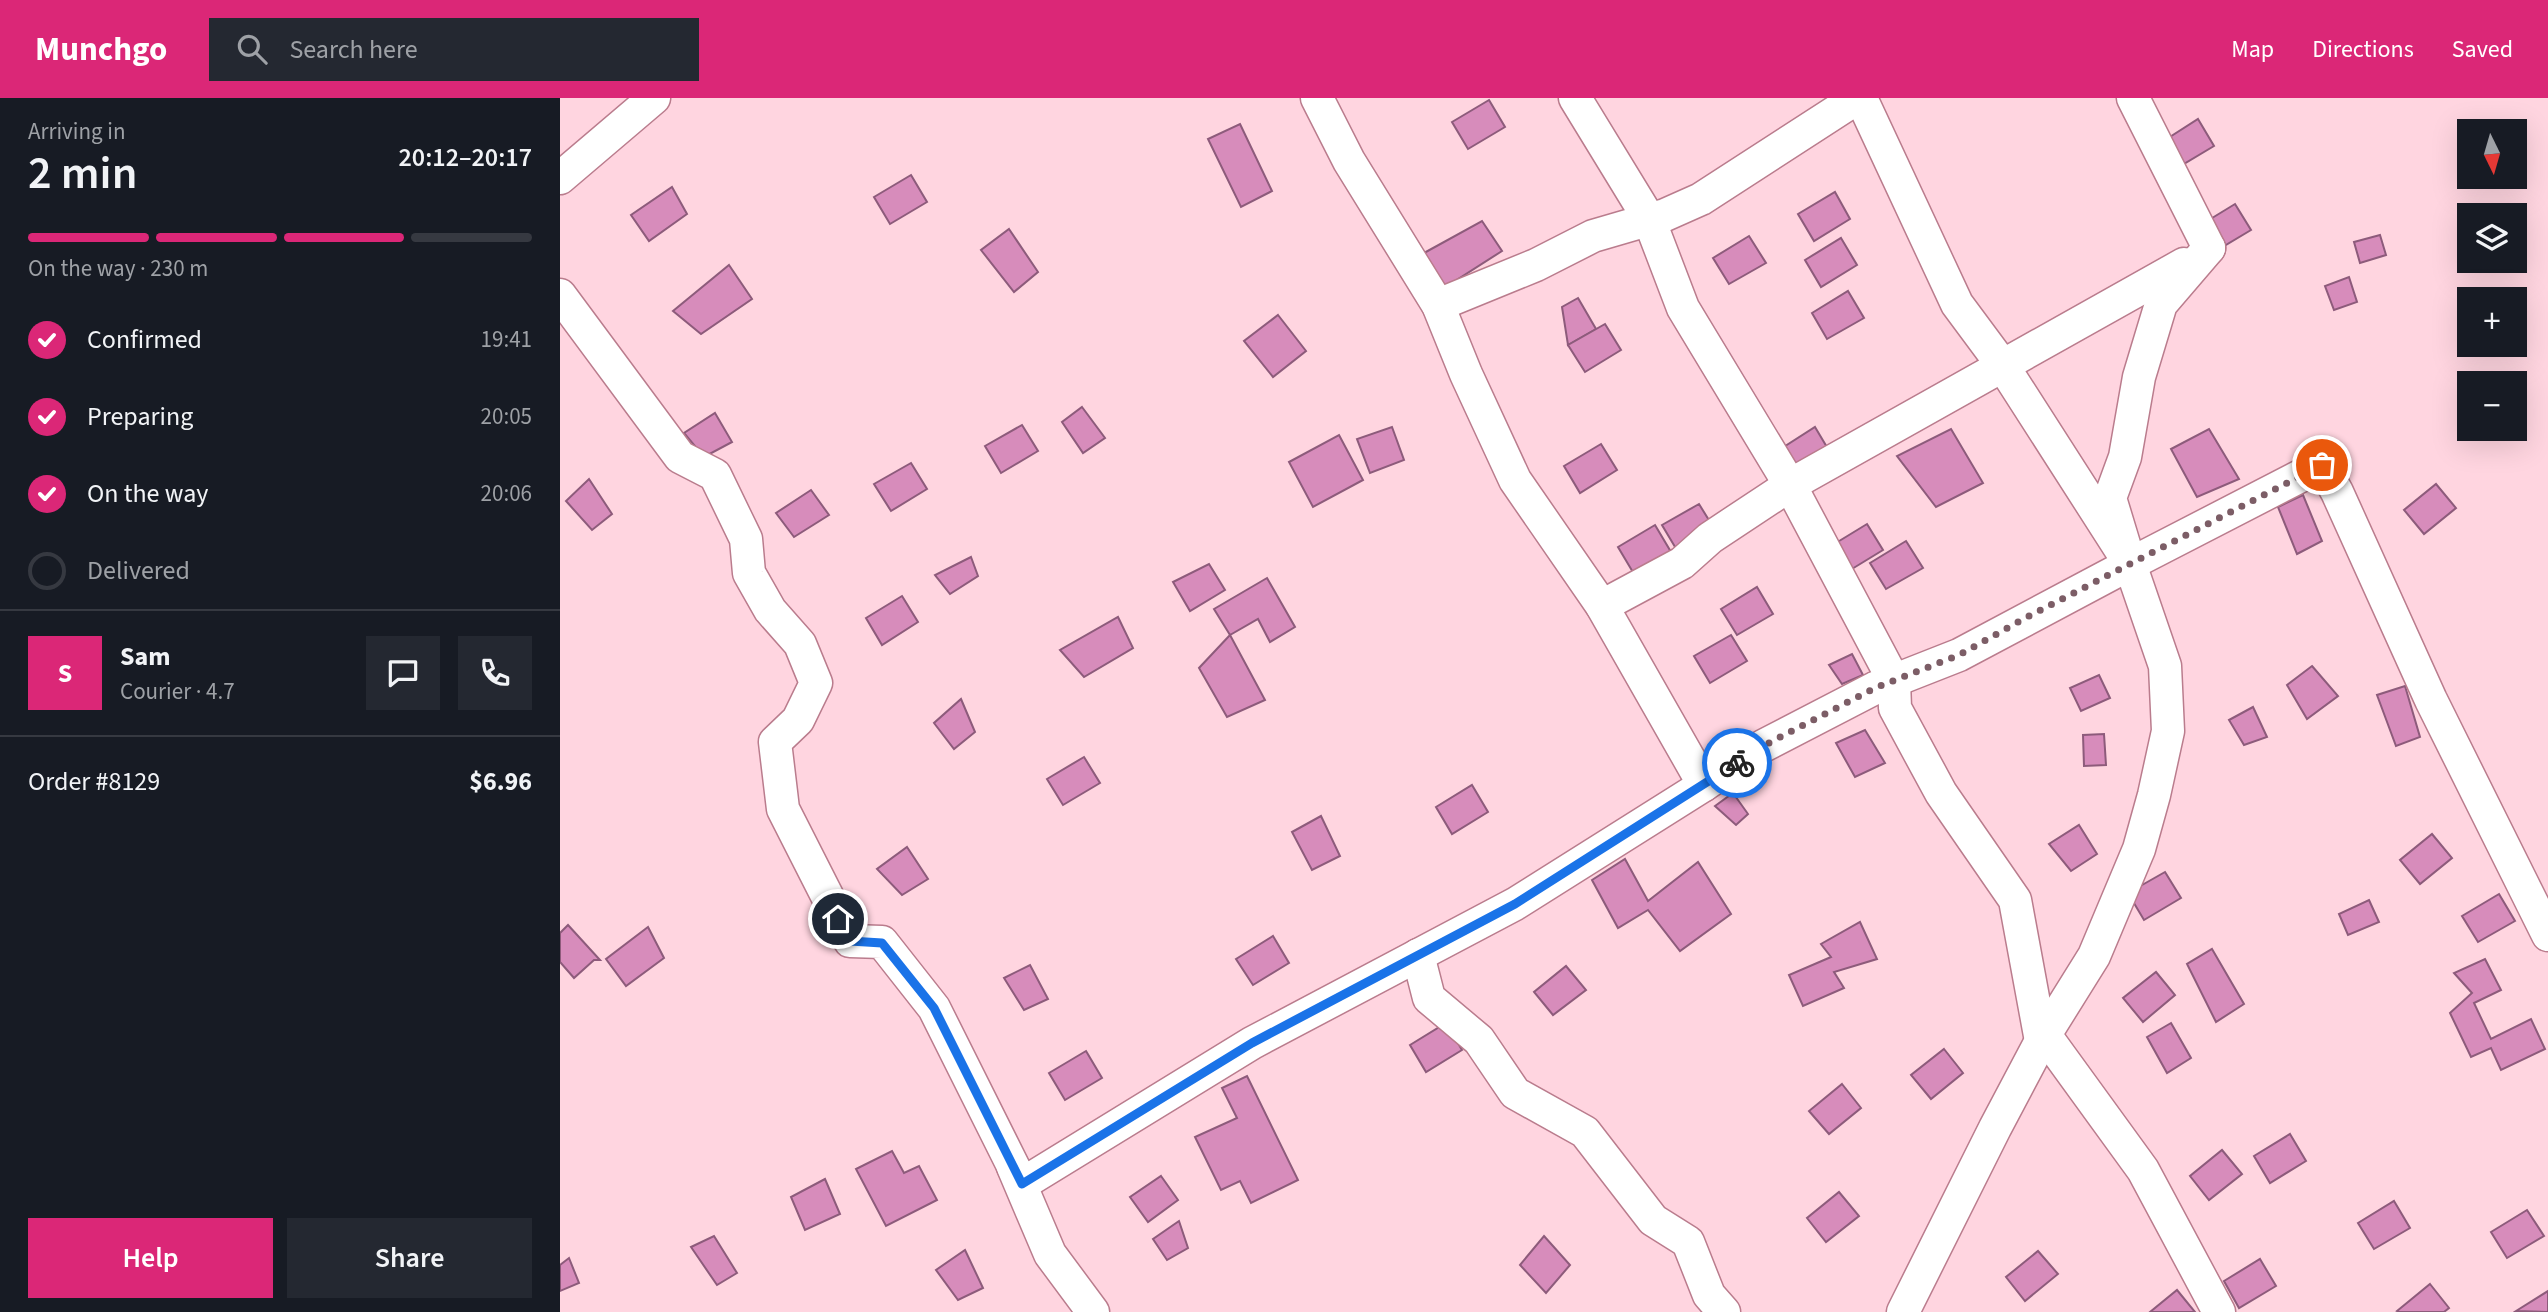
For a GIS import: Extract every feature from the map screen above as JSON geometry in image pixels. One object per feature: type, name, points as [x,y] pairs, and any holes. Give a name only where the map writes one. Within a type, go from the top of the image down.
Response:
[{"type":"street","points":[[560,178],[654,98]]},
{"type":"street","points":[[1317,98],[1349,161],[1438,305],[1466,374],[1515,480],[1602,606],[1704,785]]},
{"type":"street","points":[[1574,98],[1650,219],[1683,308],[1790,485],[1894,681],[1895,708],[1941,793],[2015,901],[2043,1038],[2143,1171],[2219,1312]]},
{"type":"street","points":[[1438,305],[1536,265],[1592,236],[1665,215],[1701,199],[1859,98],[1957,304],[2003,366],[2130,565]]},
{"type":"street","points":[[2133,98],[2209,248]]},
{"type":"street","points":[[1602,606],[1682,563],[1710,538],[1790,485],[2145,288],[2209,248]]},
{"type":"street","points":[[1903,1312],[2043,1038],[2094,956],[2139,849],[2168,731],[2165,666],[2110,498],[2125,457],[2139,377],[2161,304],[2209,248]]},
{"type":"street","points":[[560,295],[680,457],[715,475],[746,539],[749,573],[770,610],[800,644],[816,683],[798,720],[775,742],[783,809],[850,941],[882,943],[934,1008],[1022,1184],[1252,1043],[1515,904],[1763,746],[1894,681],[1959,655],[2322,465],[2337,492],[2431,700],[2548,935]]},
{"type":"street","points":[[1418,955],[1429,998],[1479,1040],[1515,1093],[1584,1132],[1653,1220],[1688,1242],[1709,1295],[1724,1312]]},
{"type":"street","points":[[1012,1165],[1050,1254],[1093,1312]]},
{"type":"building","points":[[1489,100],[1505,127],[1468,149],[1452,122]]},
{"type":"building","points":[[2198,119],[2214,146],[2177,168],[2162,142]]},
{"type":"building","points":[[1240,124],[1272,191],[1241,207],[1208,139]]},
{"type":"building","points":[[911,175],[927,202],[890,224],[874,197]]},
{"type":"building","points":[[672,187],[687,214],[649,241],[631,215]]},
{"type":"building","points":[[1835,192],[1850,219],[1814,241],[1798,214]]},
{"type":"building","points":[[2235,204],[2251,230],[2214,252],[2199,226]]},
{"type":"building","points":[[1482,221],[1502,251],[1444,288],[1424,253]]},
{"type":"building","points":[[1009,229],[1038,272],[1014,292],[981,250]]},
{"type":"building","points":[[2380,235],[2386,255],[2360,263],[2354,242]]},
{"type":"building","points":[[1749,236],[1766,263],[1729,284],[1713,258]]},
{"type":"building","points":[[1841,238],[1857,265],[1821,287],[1805,260]]},
{"type":"building","points":[[729,265],[752,299],[701,334],[673,311]]},
{"type":"building","points":[[2349,277],[2357,302],[2334,310],[2325,286]]},
{"type":"building","points":[[1848,291],[1864,318],[1827,339],[1812,313]]},
{"type":"building","points":[[1578,298],[1596,329],[1568,345],[1562,307]]},
{"type":"building","points":[[1278,315],[1306,351],[1273,377],[1244,341]]},
{"type":"building","points":[[1605,324],[1621,350],[1585,372],[1568,345]]},
{"type":"building","points":[[1082,407],[1105,438],[1083,453],[1062,422]]},
{"type":"building","points":[[715,413],[732,442],[704,457],[684,433]]},
{"type":"building","points":[[1022,425],[1038,451],[1001,473],[985,446]]},
{"type":"building","points":[[1392,427],[1404,460],[1370,473],[1357,439]]},
{"type":"building","points":[[1815,427],[1831,454],[1795,476],[1779,450]]},
{"type":"building","points":[[1951,429],[1983,483],[1936,507],[1897,456]]},
{"type":"building","points":[[2209,429],[2239,479],[2197,497],[2171,449]]},
{"type":"building","points":[[1339,435],[1363,480],[1313,507],[1289,462]]},
{"type":"building","points":[[1601,444],[1617,470],[1580,493],[1564,466]]},
{"type":"building","points":[[911,463],[927,489],[891,511],[874,484]]},
{"type":"building","points":[[589,479],[612,514],[592,530],[566,501]]},
{"type":"building","points":[[2436,484],[2456,508],[2424,534],[2404,510]]},
{"type":"building","points":[[811,490],[829,515],[794,537],[776,513]]},
{"type":"building","points":[[2303,495],[2322,541],[2297,554],[2278,507]]},
{"type":"building","points":[[1699,504],[1715,530],[1678,552],[1662,525]]},
{"type":"building","points":[[1867,524],[1883,550],[1847,572],[1831,546]]},
{"type":"building","points":[[1655,525],[1671,552],[1634,574],[1618,547]]},
{"type":"building","points":[[1906,541],[1923,568],[1886,589],[1870,563]]},
{"type":"building","points":[[971,557],[978,576],[950,594],[935,575]]},
{"type":"building","points":[[1209,564],[1225,590],[1190,611],[1173,582]]},
{"type":"building","points":[[1267,578],[1295,627],[1270,642],[1258,619],[1230,635],[1214,609]]},
{"type":"building","points":[[1757,587],[1773,614],[1737,635],[1721,609]]},
{"type":"building","points":[[902,596],[918,622],[882,645],[866,618]]},
{"type":"building","points":[[1118,617],[1133,648],[1084,677],[1060,650]]},
{"type":"building","points":[[1230,635],[1265,700],[1227,717],[1199,668]]},
{"type":"building","points":[[1731,635],[1747,661],[1710,683],[1694,656]]},
{"type":"building","points":[[1852,654],[1863,675],[1842,684],[1829,665]]},
{"type":"building","points":[[2312,666],[2338,696],[2307,719],[2287,685]]},
{"type":"building","points":[[2099,675],[2110,698],[2081,711],[2070,688]]},
{"type":"building","points":[[2405,686],[2420,737],[2396,746],[2377,695]]},
{"type":"building","points":[[961,699],[975,732],[954,749],[934,723]]},
{"type":"building","points":[[2253,707],[2267,737],[2244,745],[2229,720]]},
{"type":"building","points":[[1865,730],[1885,763],[1855,777],[1836,743]]},
{"type":"building","points":[[2104,734],[2106,765],[2084,766],[2083,735]]},
{"type":"building","points":[[1084,757],[1100,783],[1063,805],[1047,779]]},
{"type":"building","points":[[1472,785],[1488,812],[1452,834],[1436,807]]},
{"type":"building","points":[[1733,793],[1748,814],[1736,825],[1715,806]]},
{"type":"building","points":[[1321,816],[1340,856],[1312,870],[1292,832]]},
{"type":"building","points":[[2079,825],[2097,854],[2071,871],[2049,844]]},
{"type":"building","points":[[2432,834],[2452,858],[2420,884],[2400,860]]},
{"type":"building","points":[[907,847],[928,879],[902,895],[877,869]]},
{"type":"building","points":[[1625,859],[1648,901],[1698,862],[1731,914],[1680,951],[1648,910],[1618,928],[1592,880]]},
{"type":"building","points":[[2165,872],[2181,898],[2144,920],[2128,893]]},
{"type":"building","points":[[2499,894],[2515,921],[2478,942],[2462,916]]},
{"type":"building","points":[[2369,900],[2379,922],[2348,935],[2339,914]]},
{"type":"building","points":[[1860,922],[1877,959],[1834,972],[1844,988],[1803,1006],[1789,975],[1831,957],[1821,944]]},
{"type":"building","points":[[568,925],[600,960],[594,960],[574,978],[560,962],[560,933]]},
{"type":"building","points":[[648,927],[664,958],[626,986],[606,959]]},
{"type":"building","points":[[1273,936],[1289,963],[1253,985],[1236,959]]},
{"type":"building","points":[[2212,949],[2244,1004],[2216,1022],[2187,964]]},
{"type":"building","points":[[2485,959],[2501,990],[2474,1003],[2491,1039],[2531,1019],[2545,1049],[2501,1070],[2491,1048],[2471,1057],[2450,1013],[2472,993],[2454,973]]},
{"type":"building","points":[[1030,965],[1048,999],[1024,1010],[1004,978]]},
{"type":"building","points":[[1566,966],[1586,990],[1553,1015],[1534,992]]},
{"type":"building","points":[[2156,972],[2175,995],[2143,1022],[2123,998]]},
{"type":"building","points":[[1446,1023],[1462,1050],[1426,1072],[1410,1045]]},
{"type":"building","points":[[2171,1023],[2191,1058],[2167,1073],[2147,1037]]},
{"type":"building","points":[[1944,1049],[1963,1073],[1931,1099],[1911,1075]]},
{"type":"building","points":[[1086,1051],[1102,1078],[1065,1100],[1049,1073]]},
{"type":"building","points":[[1247,1076],[1298,1180],[1251,1203],[1240,1181],[1221,1190],[1195,1137],[1237,1118],[1222,1088]]},
{"type":"building","points":[[1842,1084],[1861,1108],[1829,1134],[1809,1111]]},
{"type":"building","points":[[2290,1134],[2306,1161],[2270,1183],[2254,1156]]},
{"type":"building","points":[[2222,1150],[2242,1174],[2209,1200],[2190,1176]]},
{"type":"building","points":[[892,1151],[904,1173],[919,1166],[937,1200],[886,1226],[856,1169]]},
{"type":"building","points":[[1161,1176],[1178,1200],[1148,1222],[1130,1197]]},
{"type":"building","points":[[825,1179],[840,1214],[805,1230],[791,1197]]},
{"type":"building","points":[[1839,1192],[1859,1216],[1826,1242],[1807,1218]]},
{"type":"building","points":[[2394,1201],[2410,1228],[2374,1249],[2358,1223]]},
{"type":"building","points":[[2527,1210],[2544,1236],[2507,1258],[2491,1232]]},
{"type":"building","points":[[1179,1221],[1188,1248],[1167,1260],[1153,1239]]},
{"type":"building","points":[[714,1236],[737,1273],[717,1285],[691,1247]]},
{"type":"building","points":[[1544,1236],[1570,1265],[1546,1293],[1520,1265]]},
{"type":"building","points":[[965,1250],[983,1288],[958,1300],[936,1270]]},
{"type":"building","points":[[2038,1251],[2058,1274],[2025,1301],[2006,1277]]},
{"type":"building","points":[[569,1258],[579,1283],[560,1291],[560,1265]]},
{"type":"building","points":[[2260,1259],[2276,1286],[2239,1308],[2224,1281]]},
{"type":"building","points":[[2430,1284],[2449,1308],[2444,1312],[2397,1311]]},
{"type":"building","points":[[2177,1290],[2195,1312],[2150,1312]]},
{"type":"building","points":[[2548,1291],[2548,1312],[2516,1311]]},
{"type":"way so far","points":[[1737,763],[1763,746],[1875,688],[1959,655],[2322,465]]},
{"type":"route","points":[[838,919],[850,941],[882,943],[934,1008],[1022,1184],[1252,1043],[1515,904],[1737,763]]}]
